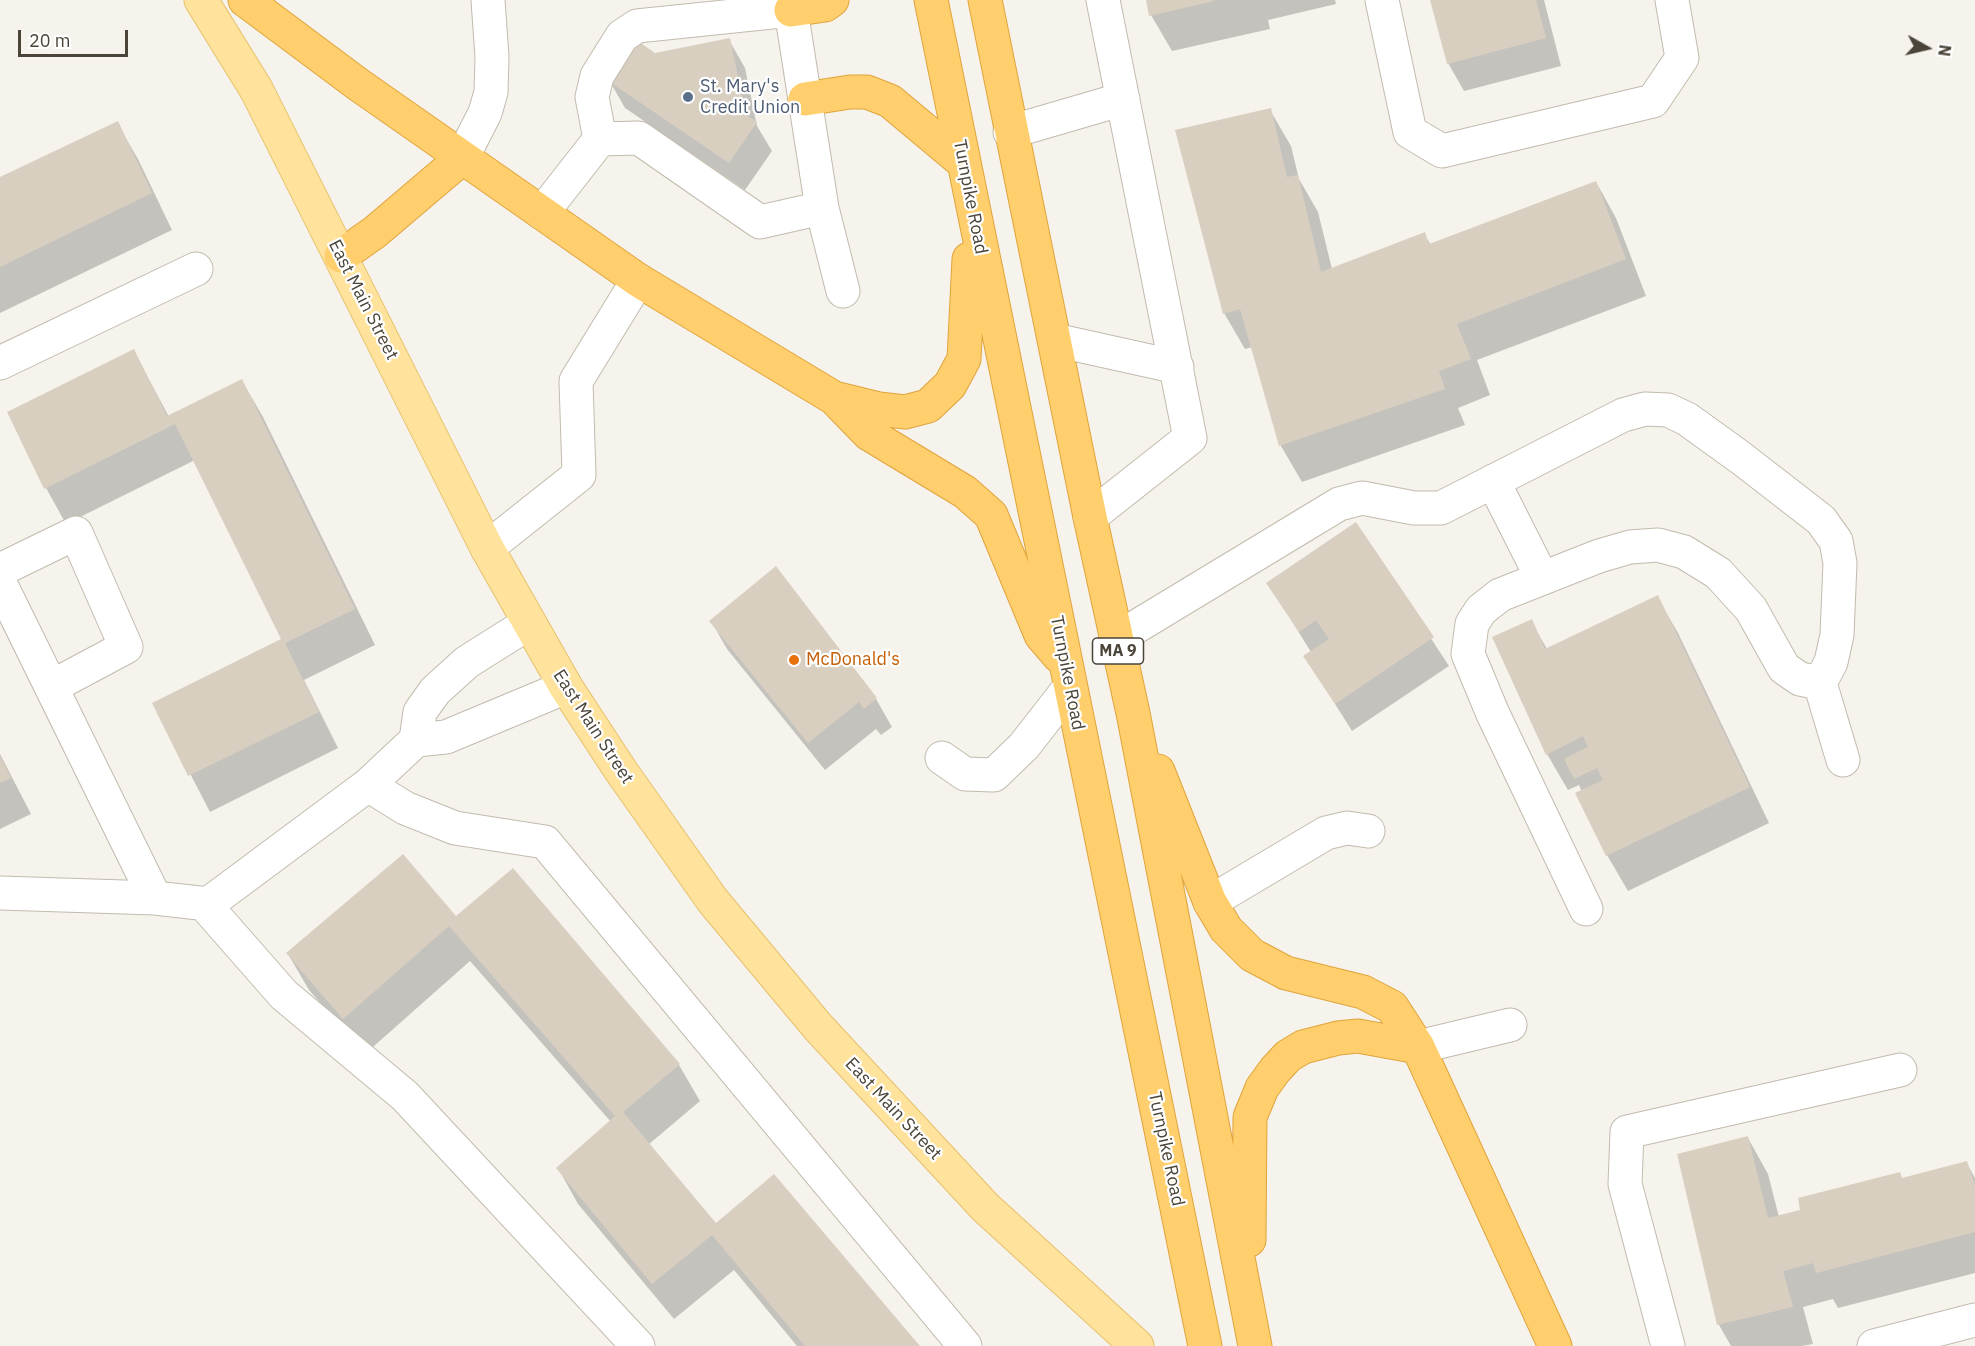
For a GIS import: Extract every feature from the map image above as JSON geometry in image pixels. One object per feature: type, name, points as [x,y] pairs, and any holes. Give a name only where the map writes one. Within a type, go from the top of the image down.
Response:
[{"type":"highway","points":[[245,0],[462,158],[638,280],[834,398],[869,434],[965,492],[991,515],[1041,635],[1068,675]]},
{"type":"highway","points":[[791,10],[825,5],[832,0]]},
{"type":"highway","name":"Turnpike Road","points":[[931,0],[970,201],[1205,1346]]},
{"type":"highway","name":"MA 9","points":[[985,0],[1010,132],[1133,713],[1218,1164],[1248,1302],[1255,1346]]},
{"type":"highway","points":[[805,99],[850,92],[867,92],[890,101],[963,162]]},
{"type":"highway","points":[[341,256],[375,232],[462,158]]},
{"type":"highway","points":[[834,398],[879,409],[905,412],[928,406],[950,385],[964,359],[970,201]]},
{"type":"highway","points":[[1133,713],[1187,839],[1210,902],[1226,929],[1252,955],[1286,973],[1363,992],[1392,1007],[1418,1047],[1555,1346]]},
{"type":"highway","points":[[1248,1302],[1250,1117],[1262,1088],[1288,1056],[1320,1041],[1358,1036],[1418,1047]]},
{"type":"main road","name":"East Main Street","points":[[201,0],[256,89],[487,548],[566,687],[665,834],[764,965],[985,1207],[1137,1346]]},
{"type":"lane","points":[[462,158],[484,113],[491,92],[492,57],[488,0]]},
{"type":"lane","points":[[1090,517],[1190,438],[1103,0]]},
{"type":"lane","points":[[1382,0],[1410,132],[1442,151],[1653,101],[1682,58],[1672,0]]},
{"type":"lane","points":[[542,213],[600,139],[592,97],[597,75],[622,36],[637,26],[791,10],[822,208],[843,291]]},
{"type":"lane","points":[[1010,132],[1123,99]]},
{"type":"lane","points":[[600,139],[639,138],[760,222],[822,208]]},
{"type":"lane","points":[[0,363],[196,269]]},
{"type":"lane","points":[[487,548],[579,474],[576,381],[638,280]]},
{"type":"lane","points":[[1055,340],[1177,366]]},
{"type":"lane","points":[[1116,639],[1339,504],[1362,498],[1414,508],[1440,508],[1623,416],[1645,410],[1668,410],[1687,419],[1821,520],[1836,541],[1840,562],[1836,635],[1832,662],[1820,683],[1843,760]]},
{"type":"lane","points":[[1493,482],[1542,579]]},
{"type":"lane","points":[[0,570],[76,533],[126,648],[51,687]]},
{"type":"lane","points":[[1586,909],[1492,714],[1468,654],[1472,624],[1481,610],[1500,595],[1542,579],[1630,547],[1658,545],[1684,552],[1718,573],[1751,609],[1784,668],[1800,679],[1820,683]]},
{"type":"lane","points":[[0,583],[155,898]]},
{"type":"lane","points":[[416,740],[420,712],[435,691],[467,662],[529,623]]},
{"type":"lane","points":[[942,758],[965,774],[994,775],[1024,746],[1068,675]]},
{"type":"lane","points":[[205,904],[368,785],[416,740],[446,737],[566,687]]},
{"type":"lane","points":[[368,785],[405,808],[455,828],[545,842],[965,1346]]},
{"type":"lane","points":[[1210,902],[1326,833],[1347,828],[1368,831]]},
{"type":"lane","points":[[0,893],[155,898],[205,904],[284,995],[405,1096],[638,1346]]},
{"type":"lane","points":[[1418,1047],[1510,1025]]},
{"type":"lane","points":[[1668,1346],[1625,1184],[1627,1132],[1900,1070]]},
{"type":"lane","points":[[1875,1346],[1975,1320]]},
{"type":"building","points":[[1146,0],[1214,0],[1214,1],[1149,16]]},
{"type":"building","points":[[1430,0],[1536,0],[1546,38],[1447,64]]},
{"type":"building","name":"St. Mary's Credit Union","points":[[730,38],[746,115],[757,122],[729,163],[607,80],[635,39],[655,53]]},
{"type":"building","points":[[1271,108],[1287,177],[1298,175],[1321,272],[1425,232],[1429,244],[1596,181],[1626,259],[1457,324],[1471,359],[1439,371],[1445,389],[1279,446],[1240,309],[1223,314],[1175,130]]},
{"type":"building","points":[[118,121],[152,193],[0,267],[0,177]]},
{"type":"building","points":[[134,349],[167,416],[242,379],[355,609],[285,643],[319,712],[188,776],[152,703],[281,639],[175,424],[44,489],[7,412]]},
{"type":"building","points":[[1356,522],[1434,637],[1335,704],[1303,656],[1329,639],[1316,620],[1299,632],[1266,583]]},
{"type":"building","name":"McDonald's","points":[[776,566],[877,698],[864,709],[859,702],[808,743],[709,621]]},
{"type":"building","points":[[1658,595],[1750,787],[1606,856],[1575,793],[1603,780],[1597,768],[1574,779],[1564,759],[1588,747],[1583,736],[1546,755],[1492,637],[1532,619],[1545,649]]},
{"type":"building","points":[[0,756],[11,778],[0,783]]},
{"type":"building","points":[[403,854],[456,916],[513,868],[680,1064],[623,1112],[716,1223],[774,1174],[920,1346],[805,1346],[712,1235],[652,1284],[556,1168],[615,1116],[449,926],[343,1019],[286,953]]},
{"type":"building","points":[[1748,1136],[1768,1218],[1800,1210],[1798,1198],[1900,1172],[1902,1178],[1967,1161],[1975,1186],[1975,1232],[1816,1273],[1813,1263],[1783,1271],[1793,1307],[1717,1325],[1677,1154]]},
{"type":"place","name":"St. Mary's Credit Union","points":[[688,97]]},
{"type":"place","name":"McDonald's","points":[[794,660]]}]
